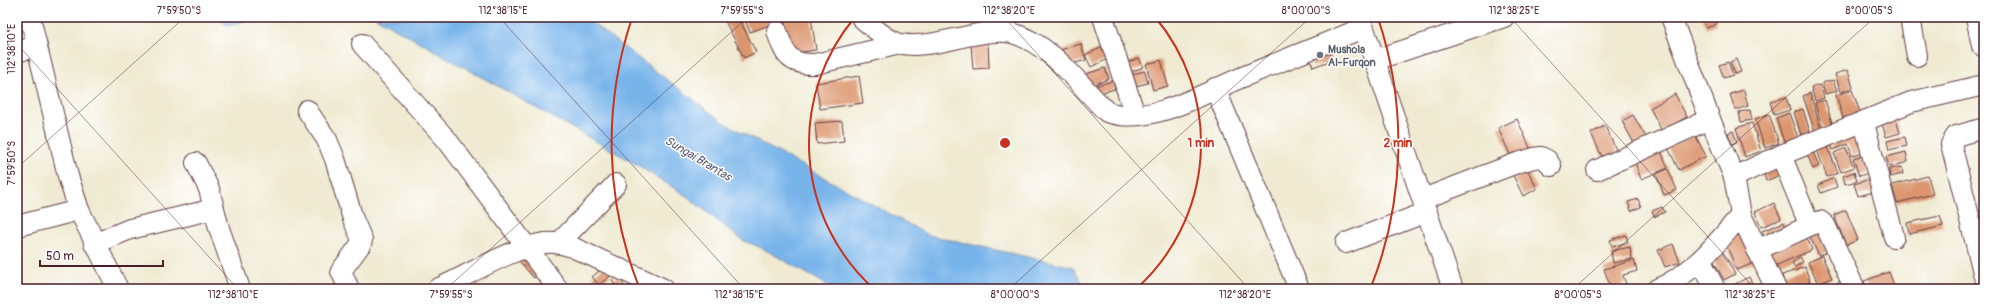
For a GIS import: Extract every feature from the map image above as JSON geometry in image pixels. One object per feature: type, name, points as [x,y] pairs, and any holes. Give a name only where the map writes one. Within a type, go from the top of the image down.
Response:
[{"type":"street","points":[[30,17],[68,176],[79,210],[94,244],[118,289]]},
{"type":"street","points":[[861,17],[884,35],[900,44]]},
{"type":"street","points":[[1103,17],[1135,115]]},
{"type":"street","points":[[1375,60],[1504,17]]},
{"type":"street","points":[[1671,17],[1734,177],[1741,215],[1776,289]]},
{"type":"street","points":[[1910,17],[1917,56]]},
{"type":"street","points":[[1976,17],[1982,46]]},
{"type":"street","points":[[777,31],[785,52],[795,62],[804,64],[815,64],[900,44],[930,44],[992,31],[1012,33],[1038,44],[1054,58],[1107,112],[1117,115],[1135,115],[1157,111],[1184,103],[1362,23],[1453,289]]},
{"type":"street","points":[[362,44],[447,140],[558,289]]},
{"type":"street","points":[[17,52],[36,46]]},
{"type":"street","points":[[1734,177],[1781,155],[1911,102],[1984,85]]},
{"type":"street","points":[[1215,88],[1299,289]]},
{"type":"street","points":[[307,110],[327,140],[342,178],[353,219],[362,240],[361,244],[341,271],[344,288]]},
{"type":"street","points":[[1597,170],[1710,119]]},
{"type":"street","points":[[1864,122],[1894,237]]},
{"type":"street","points":[[1984,128],[1956,136],[1951,144],[1984,276]]},
{"type":"street","points":[[1781,155],[1809,224]]},
{"type":"street","points":[[1346,243],[1516,163],[1541,157],[1547,160],[1551,166]]},
{"type":"street","points":[[196,163],[210,189],[219,228],[240,289]]},
{"type":"street","points":[[559,243],[616,184]]},
{"type":"street","points":[[94,244],[130,229],[214,209]]},
{"type":"street","points":[[17,226],[79,210]]},
{"type":"street","points":[[1657,289],[1671,283],[1700,261],[1741,215]]},
{"type":"street","points":[[1757,250],[1809,224],[1820,221],[1825,225],[1855,289]]},
{"type":"street","points":[[437,289],[462,284],[471,271],[528,247],[546,243],[559,243],[572,247],[664,289]]},
{"type":"street","points":[[1700,261],[1715,289]]},
{"type":"water","points":[[217,17],[251,17],[228,26]]},
{"type":"water","name":"Sungai Brantas","points":[[375,17],[584,17],[723,122],[928,235],[1073,267],[1086,289],[834,289],[764,249],[742,240],[688,197],[636,164]]},
{"type":"building","points":[[723,17],[738,17],[756,52],[744,58]]},
{"type":"building","points":[[744,17],[777,17],[778,22],[750,32]]},
{"type":"building","points":[[784,17],[811,17],[816,50],[790,54]]},
{"type":"building","points":[[1707,17],[1715,17],[1717,24],[1706,28],[1703,19]]},
{"type":"building","points":[[988,43],[989,68],[973,69],[971,44]]},
{"type":"building","points":[[1081,44],[1086,60],[1065,66],[1060,50]]},
{"type":"building","name":"Mushola Al-Furqon","points":[[1326,44],[1332,60],[1313,67],[1307,51]]},
{"type":"building","points":[[1105,46],[1110,58],[1091,67],[1085,55]]},
{"type":"building","points":[[1139,58],[1143,67],[1128,73],[1124,64]]},
{"type":"building","points":[[1736,59],[1741,72],[1735,74],[1730,62]]},
{"type":"building","points":[[1161,60],[1168,86],[1153,90],[1146,64]]},
{"type":"building","points":[[1728,62],[1733,75],[1724,78],[1719,65]]},
{"type":"building","points":[[1105,68],[1109,79],[1090,86],[1086,74]]},
{"type":"building","points":[[1848,70],[1853,88],[1841,92],[1835,74]]},
{"type":"building","points":[[1145,71],[1148,83],[1131,87],[1129,75]]},
{"type":"building","points":[[859,76],[863,103],[820,109],[816,83]]},
{"type":"building","points":[[1833,80],[1837,91],[1825,94],[1822,83]]},
{"type":"building","points":[[1113,81],[1115,89],[1092,95],[1090,87]]},
{"type":"building","points":[[1820,85],[1824,98],[1815,101],[1811,87]]},
{"type":"building","points":[[1744,90],[1748,106],[1735,110],[1730,94]]},
{"type":"building","points":[[1852,90],[1860,112],[1843,118],[1836,95]]},
{"type":"building","points":[[1810,93],[1821,130],[1815,132],[1803,96]]},
{"type":"building","points":[[1675,94],[1687,117],[1662,131],[1650,108]]},
{"type":"building","points":[[1786,97],[1790,110],[1774,115],[1770,102]]},
{"type":"building","points":[[1825,100],[1833,126],[1823,129],[1815,103]]},
{"type":"building","points":[[1803,109],[1810,132],[1801,135],[1794,112]]},
{"type":"building","points":[[1750,110],[1752,120],[1741,122],[1739,112]]},
{"type":"building","points":[[1789,113],[1798,138],[1784,142],[1776,118]]},
{"type":"building","points":[[1769,114],[1779,143],[1765,148],[1755,119]]},
{"type":"building","points":[[1633,115],[1647,139],[1635,145],[1622,121]]},
{"type":"building","points":[[1895,116],[1900,133],[1886,137],[1881,120]]},
{"type":"building","points":[[1517,119],[1531,150],[1512,159],[1498,128]]},
{"type":"building","points":[[842,121],[844,141],[817,144],[815,123]]},
{"type":"building","points":[[1752,123],[1761,151],[1745,157],[1736,128]]},
{"type":"building","points":[[1605,126],[1619,156],[1605,163],[1591,133]]},
{"type":"building","points":[[1733,131],[1737,142],[1732,144],[1728,133]]},
{"type":"building","points":[[1858,132],[1865,151],[1852,156],[1848,144],[1833,150],[1830,141]]},
{"type":"building","points":[[1695,135],[1706,156],[1679,170],[1668,148]]},
{"type":"building","points":[[1905,137],[1907,146],[1889,150],[1887,141]]},
{"type":"building","points":[[1826,143],[1838,173],[1827,177],[1816,147]]},
{"type":"building","points":[[1659,146],[1668,168],[1641,179],[1633,157]]},
{"type":"building","points":[[1811,147],[1819,166],[1813,169],[1805,149]]},
{"type":"building","points":[[1846,148],[1854,167],[1841,172],[1834,153]]},
{"type":"building","points":[[1906,152],[1908,162],[1889,167],[1886,157]]},
{"type":"building","points":[[1864,155],[1869,173],[1859,176],[1853,158]]},
{"type":"building","points":[[1780,161],[1785,173],[1766,181],[1762,169]]},
{"type":"building","points":[[1525,164],[1537,189],[1523,196],[1511,171]]},
{"type":"building","points":[[1902,167],[1903,174],[1890,177],[1889,169]]},
{"type":"building","points":[[1668,169],[1677,190],[1664,195],[1656,174]]},
{"type":"building","points":[[1854,172],[1857,181],[1845,184],[1843,176]]},
{"type":"building","points":[[1928,176],[1933,194],[1897,203],[1892,185]]},
{"type":"building","points":[[1834,178],[1837,187],[1821,193],[1818,185]]},
{"type":"building","points":[[1870,179],[1874,192],[1858,196],[1854,184]]},
{"type":"building","points":[[1638,199],[1641,207],[1631,211],[1628,202]]},
{"type":"building","points":[[1774,203],[1781,219],[1761,227],[1755,212]]},
{"type":"building","points":[[1662,207],[1665,212],[1654,217],[1652,211]]},
{"type":"building","points":[[1846,210],[1858,240],[1846,245],[1834,215]]},
{"type":"building","points":[[1940,216],[1943,226],[1909,234],[1907,223]]},
{"type":"building","points":[[1784,222],[1787,230],[1766,238],[1762,231]]},
{"type":"building","points":[[1825,230],[1834,248],[1819,256],[1810,237]]},
{"type":"building","points":[[1744,233],[1756,262],[1737,270],[1725,242]]},
{"type":"building","points":[[1626,235],[1628,242],[1612,247],[1610,240]]},
{"type":"building","points":[[1806,235],[1812,250],[1775,266],[1769,251]]},
{"type":"building","points":[[1673,244],[1680,262],[1665,267],[1658,250]]},
{"type":"building","points":[[1630,247],[1632,259],[1613,263],[1611,251]]},
{"type":"building","points":[[1721,250],[1735,274],[1724,280],[1711,256]]},
{"type":"building","points":[[526,253],[542,271],[534,278],[519,261]]},
{"type":"building","points":[[1822,256],[1832,278],[1818,284],[1808,262]]},
{"type":"building","points":[[1800,257],[1803,262],[1795,267],[1792,263]]},
{"type":"building","points":[[1634,260],[1637,271],[1623,275],[1626,284],[1611,289],[1604,269]]},
{"type":"building","points":[[604,267],[611,275],[599,285],[592,277]]},
{"type":"building","points":[[1805,267],[1810,282],[1792,289],[1786,289],[1782,275]]},
{"type":"building","points":[[1889,272],[1895,288],[1867,289],[1864,281]]},
{"type":"building","points":[[619,277],[626,289],[617,289],[612,280]]},
{"type":"building","points":[[1749,277],[1752,283],[1738,289],[1735,284]]},
{"type":"building","points":[[1848,277],[1849,289],[1825,289]]},
{"type":"place","name":"Mushola Al-Furqon","points":[[1320,55]]}]
